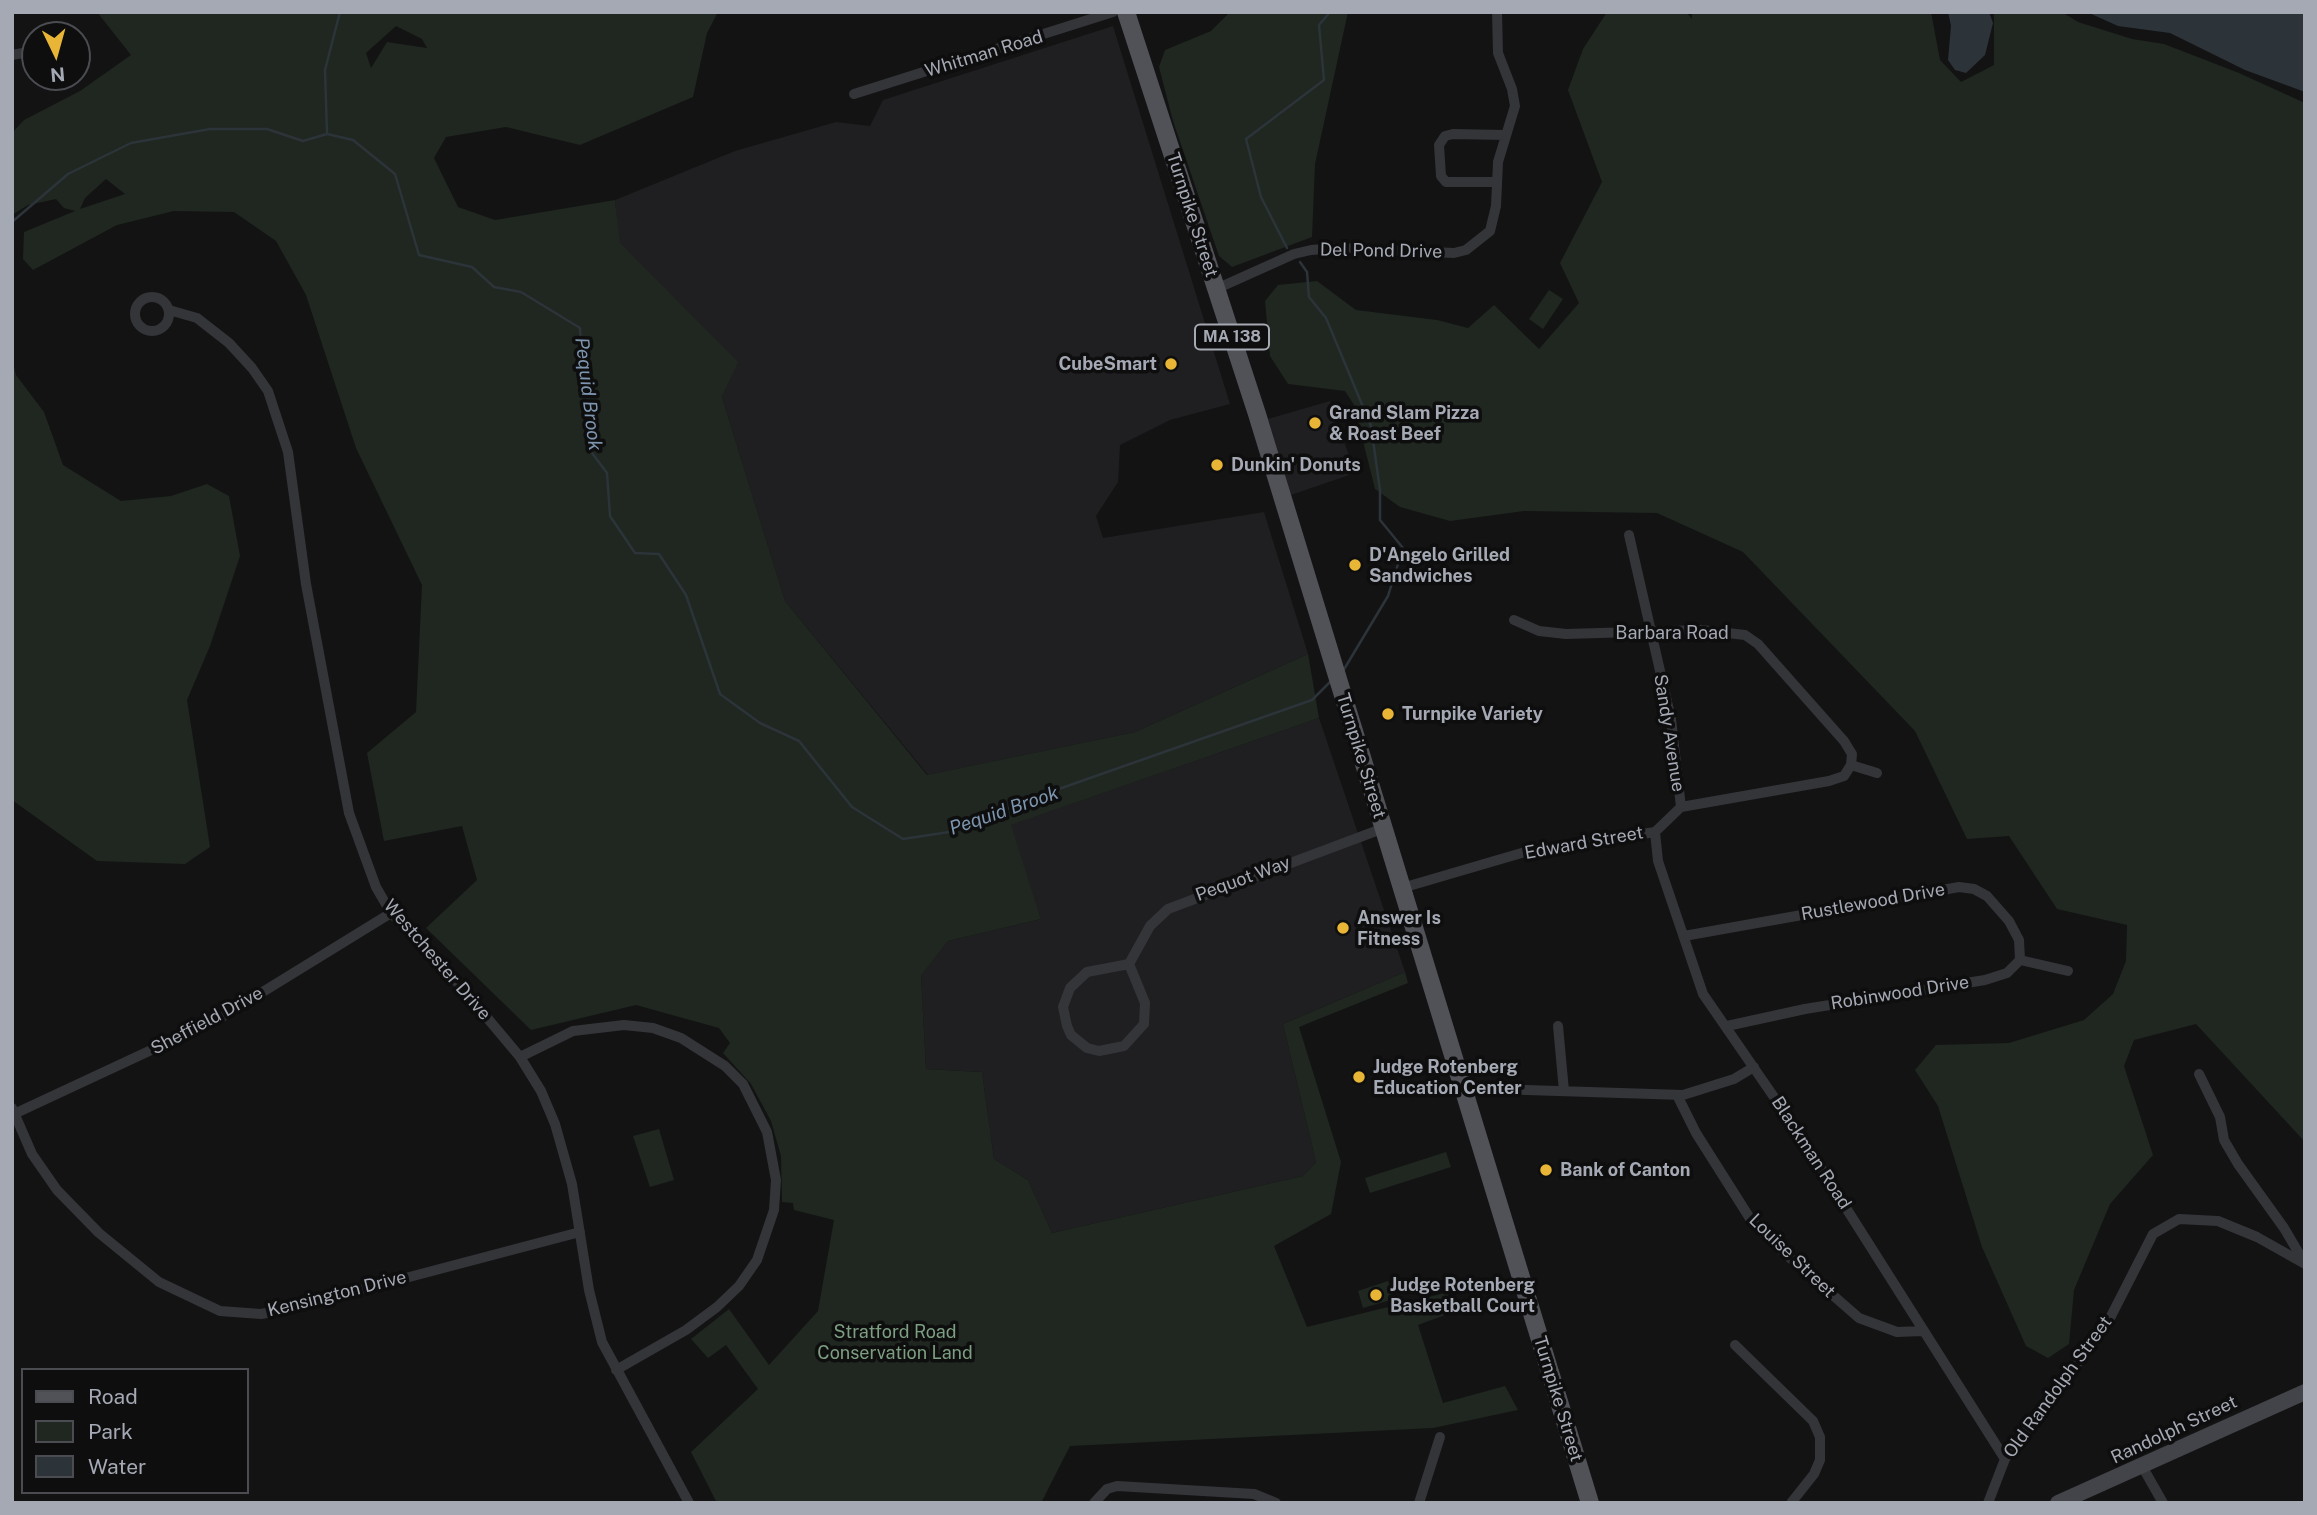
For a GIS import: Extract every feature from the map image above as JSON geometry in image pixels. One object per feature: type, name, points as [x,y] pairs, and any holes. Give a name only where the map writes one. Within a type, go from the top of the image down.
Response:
[{"type":"main road","name":"Turnpike Street","points":[[1126,12],[1333,664],[1438,1014],[1464,1088],[1590,1503]]},
{"type":"main road","name":"Randolph Street","points":[[2058,1503],[2305,1392]]},
{"type":"street","name":"Whitman Road","points":[[854,94],[1113,12]]},
{"type":"street","name":"Del Pond Drive","points":[[1216,289],[1294,254],[1311,250],[1338,248],[1454,253],[1466,250],[1490,231],[1505,135],[1515,106],[1512,89],[1498,53],[1497,12]]},
{"type":"street","points":[[1496,182],[1446,182],[1441,177],[1439,145],[1445,136],[1452,134],[1505,135]]},
{"type":"street","name":"Westchester Drive","points":[[169,310],[197,318],[229,343],[268,391],[281,426],[349,813],[376,887],[391,913],[447,970],[520,1057],[541,1091],[555,1124],[572,1184],[602,1342],[689,1503]]},
{"type":"street","name":"Sandy Avenue","points":[[1629,535],[1671,719],[1681,807]]},
{"type":"street","name":"Barbara Road","points":[[1514,620],[1539,631],[1566,634],[1701,630],[1745,635],[1758,644],[1844,741],[1852,754],[1852,765]]},
{"type":"street","points":[[1681,807],[1829,782],[1844,776],[1852,765],[1877,773]]},
{"type":"street","name":"Edward Street","points":[[1402,888],[1525,852],[1655,832],[1681,807]]},
{"type":"street","name":"Pequot Way","points":[[1129,964],[1150,926],[1175,905],[1384,828]]},
{"type":"street","name":"Blackman Road","points":[[1655,832],[1658,861],[1703,994],[1754,1067],[2005,1459]]},
{"type":"street","name":"Rustlewood Drive","points":[[1684,936],[1959,887],[1974,889],[1987,896],[2009,921],[2020,940],[2020,960]]},
{"type":"street","name":"Sheffield Drive","points":[[13,1111],[222,1017],[391,913]]},
{"type":"street","points":[[2020,960],[2068,971]]},
{"type":"street","name":"Robinwood Drive","points":[[1727,1026],[1805,1009],[1984,980],[2007,973],[2020,960]]},
{"type":"street","points":[[1129,964],[1145,1003],[1144,1024],[1124,1046],[1099,1051],[1087,1048],[1071,1035],[1066,1026],[1063,1007],[1065,996],[1076,979],[1087,972],[1129,964]]},
{"type":"street","points":[[520,1057],[573,1031],[624,1025],[653,1028],[681,1038],[725,1066],[743,1084],[767,1132],[774,1157],[775,1200],[769,1233],[757,1260],[739,1286],[717,1307],[686,1330],[616,1370]]},
{"type":"street","points":[[1559,1026],[1564,1091]]},
{"type":"street","points":[[1464,1088],[1677,1096],[1734,1079],[1754,1067]]},
{"type":"street","points":[[2199,1074],[2220,1118],[2224,1140],[2284,1228],[2305,1264]]},
{"type":"street","name":"Louise Street","points":[[1677,1096],[1696,1133],[1751,1220],[1781,1250],[1860,1318],[1896,1332],[1923,1331]]},
{"type":"street","name":"Kensington Drive","points":[[13,1111],[32,1154],[57,1190],[99,1234],[159,1282],[220,1311],[261,1314],[288,1309],[580,1232]]},
{"type":"street","name":"Old Randolph Street","points":[[1988,1503],[2005,1459],[2107,1324],[2146,1244],[2164,1226],[2179,1219],[2218,1221],[2257,1237],[2305,1264]]},
{"type":"street","points":[[1735,1345],[1813,1421],[1820,1437],[1817,1467],[1791,1503]]},
{"type":"street","points":[[1419,1503],[1440,1437]]},
{"type":"street","points":[[2142,1466],[2163,1503]]},
{"type":"street","points":[[1094,1503],[1107,1489],[1117,1486],[1254,1494],[1276,1503]]},
{"type":"shaded area","points":[[1113,26],[1230,404],[1170,420],[1120,445],[1118,482],[1096,516],[1103,538],[1264,512],[1308,654],[1135,732],[928,775],[785,601],[722,397],[737,362],[619,243],[615,200],[735,151],[836,122],[870,126],[883,100]]},
{"type":"shaded area","points":[[1330,401],[1355,473],[1291,495],[1268,419]]},
{"type":"shaded area","points":[[1319,718],[1405,972],[1283,1024],[1316,1162],[1303,1176],[1052,1233],[1028,1180],[994,1159],[982,1072],[926,1069],[921,976],[948,941],[1041,919],[1010,825]]},
{"type":"green space","name":"Stratford Road Conservation Land","points":[[97,12],[718,12],[707,33],[693,97],[580,145],[506,127],[446,137],[434,158],[458,207],[495,220],[615,200],[620,243],[738,362],[722,397],[785,601],[927,775],[1135,732],[1308,654],[1319,718],[1011,825],[1041,919],[948,941],[921,976],[926,1069],[982,1072],[994,1159],[1028,1180],[1052,1233],[1303,1176],[1316,1162],[1283,1024],[1405,972],[1408,983],[1299,1027],[1341,1162],[1331,1214],[1274,1246],[1307,1327],[1449,1292],[1445,1315],[1418,1325],[1443,1403],[1505,1386],[1518,1410],[1433,1428],[1070,1446],[1041,1503],[717,1503],[691,1452],[758,1389],[726,1345],[708,1358],[691,1339],[729,1309],[769,1365],[818,1311],[834,1220],[794,1210],[793,1203],[782,1202],[781,1156],[771,1121],[751,1084],[723,1053],[730,1043],[719,1028],[636,1005],[531,1030],[426,928],[477,880],[462,826],[384,841],[367,753],[416,712],[422,585],[356,448],[306,295],[276,241],[234,212],[174,211],[117,225],[33,270],[23,259],[24,232],[75,211],[64,208],[56,199],[28,205],[12,215],[12,133],[24,120],[80,91],[91,91],[91,83],[131,55]],"holes":[[[396,26],[422,39],[427,48],[387,42],[371,68],[366,53]],[[106,179],[125,194],[80,209],[85,198]]]},
{"type":"green space","points":[[1230,12],[1348,12],[1315,164],[1312,237],[1232,267],[1219,256],[1173,121],[1159,67],[1165,50],[1211,31]]},
{"type":"green space","points":[[1607,12],[1686,12],[1692,19],[1692,12],[1931,12],[1940,60],[1961,82],[1994,65],[1994,12],[2062,12],[2078,22],[2132,39],[2164,44],[2239,73],[2305,103],[2305,1142],[2196,1024],[2134,1040],[2124,1066],[2153,1155],[2110,1204],[2074,1290],[2069,1344],[2048,1358],[2026,1346],[1982,1247],[1938,1106],[1915,1070],[1936,1045],[2009,1043],[2084,1020],[2113,994],[2126,961],[2127,925],[2057,909],[2009,836],[1967,839],[1915,731],[1743,552],[1657,513],[1524,511],[1450,521],[1400,507],[1375,489],[1354,405],[1345,391],[1288,384],[1270,356],[1265,301],[1278,285],[1317,281],[1356,310],[1437,320],[1468,328],[1494,305],[1539,349],[1579,303],[1560,263],[1602,182],[1568,90],[1583,49]]},
{"type":"green space","points":[[1549,290],[1563,299],[1543,329],[1529,319]]},
{"type":"green space","points":[[12,359],[16,375],[44,412],[63,465],[121,501],[171,496],[207,484],[229,496],[240,556],[210,646],[187,700],[210,847],[185,864],[97,861],[12,800]]},
{"type":"green space","points":[[659,1129],[674,1180],[650,1187],[633,1136]]},
{"type":"green space","points":[[1446,1152],[1451,1167],[1370,1193],[1365,1178]]},
{"type":"green space","name":"Judge Rotenberg Basketball Court","points":[[1388,1281],[1394,1299],[1363,1308],[1358,1291]]},
{"type":"water","points":[[1948,12],[1989,12],[1993,23],[1985,55],[1966,73],[1955,70],[1948,60],[1951,26]]},
{"type":"water","points":[[2087,12],[2305,12],[2305,92],[2245,70],[2170,33],[2118,26]]},
{"type":"waterway","points":[[327,133],[325,70],[340,12]]},
{"type":"waterway","name":"Pequid Brook","points":[[1287,248],[1261,197],[1246,139],[1324,80],[1319,25],[1330,12]]},
{"type":"waterway","name":"Pequid Brook","points":[[12,222],[68,174],[131,143],[210,129],[267,129],[303,141],[327,134],[353,140],[395,174],[419,255],[472,267],[494,287],[521,292],[580,328],[583,380],[592,413],[592,453],[607,473],[610,516],[635,553],[659,554],[686,595],[720,694],[760,723],[799,741],[852,807],[903,839],[949,832],[1036,797],[1312,700],[1330,682]]},
{"type":"waterway","name":"Pequid Brook","points":[[1300,262],[1307,272],[1309,297],[1326,318],[1371,426],[1380,490],[1380,520],[1403,548],[1388,596],[1343,671]]},
{"type":"place","name":"CubeSmart","points":[[1171,364]]},
{"type":"place","name":"Grand Slam Pizza & Roast Beef","points":[[1315,423]]},
{"type":"place","name":"Dunkin' Donuts","points":[[1217,465]]},
{"type":"place","name":"D'Angelo Grilled Sandwiches","points":[[1355,565]]},
{"type":"place","name":"Turnpike Variety","points":[[1388,714]]},
{"type":"place","name":"Answer Is Fitness","points":[[1343,928]]},
{"type":"place","name":"Judge Rotenberg Education Center","points":[[1359,1077]]},
{"type":"place","name":"Bank of Canton","points":[[1546,1170]]},
{"type":"place","name":"Judge Rotenberg Basketball Court","points":[[1376,1295]]}]
